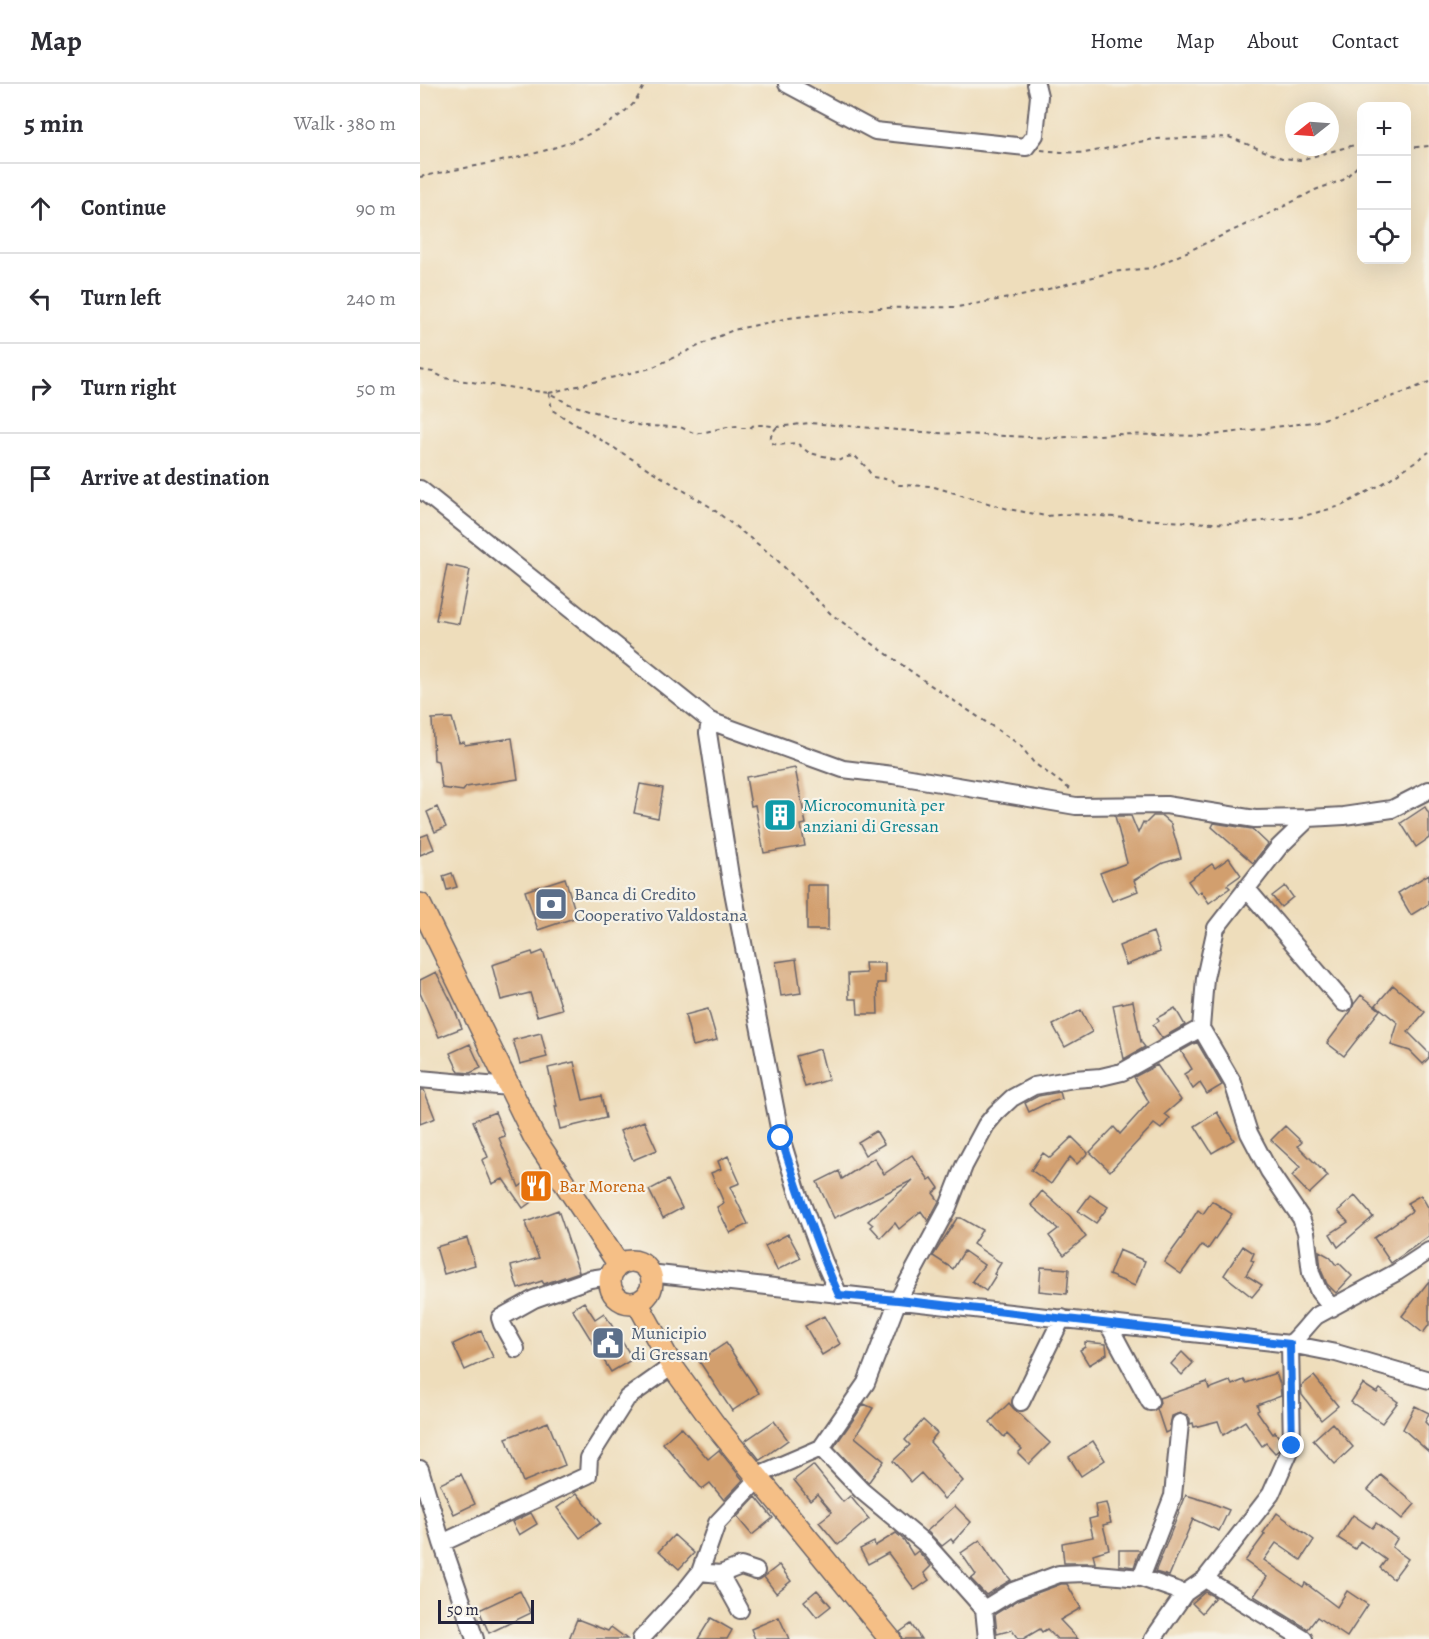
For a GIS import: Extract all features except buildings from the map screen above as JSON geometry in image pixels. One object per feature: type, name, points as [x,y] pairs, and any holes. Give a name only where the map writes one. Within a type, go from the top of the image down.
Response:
[{"type":"main road","points":[[420,904],[534,1137],[615,1270]]},
{"type":"main road","points":[[627,1261],[637,1262],[649,1273],[652,1284],[650,1290],[644,1298],[637,1302],[625,1302],[618,1299],[610,1286],[615,1270],[627,1261]]},
{"type":"main road","points":[[637,1302],[672,1366],[716,1425],[890,1639]]},
{"type":"street","points":[[787,84],[875,131],[1026,147],[1035,135],[1039,96],[1036,84]]},
{"type":"street","points":[[420,489],[710,721],[843,769],[893,775],[1076,806],[1166,805],[1255,819],[1344,816],[1392,810],[1429,790]]},
{"type":"street","points":[[710,721],[708,734],[730,876],[781,1138],[797,1190],[839,1295]]},
{"type":"street","points":[[1309,818],[1279,847],[1216,928],[1205,978],[1201,1028],[1233,1083],[1249,1133],[1269,1171],[1301,1218],[1306,1232],[1311,1273],[1319,1292],[1332,1308]]},
{"type":"street","points":[[1246,888],[1344,1002]]},
{"type":"street","points":[[641,1639],[700,1572],[717,1523],[765,1472],[822,1448],[866,1383],[898,1300],[948,1207],[964,1166],[986,1125],[1012,1098],[1034,1086],[1122,1072],[1201,1028]]},
{"type":"street","points":[[420,1079],[509,1087]]},
{"type":"street","points":[[1290,1344],[1299,1337],[1316,1316],[1397,1272],[1429,1251]]},
{"type":"street","points":[[516,1349],[500,1318],[534,1299],[615,1270]]},
{"type":"street","points":[[649,1273],[1290,1344],[1336,1353],[1429,1380]]},
{"type":"street","points":[[1021,1402],[1062,1318]]},
{"type":"street","points":[[1108,1324],[1150,1402]]},
{"type":"street","points":[[1153,1639],[1185,1593],[1206,1579],[1271,1494],[1292,1446],[1290,1344]]},
{"type":"street","points":[[442,1543],[588,1475],[589,1458],[627,1398],[672,1366]]},
{"type":"street","points":[[1141,1578],[1173,1496],[1180,1423]]},
{"type":"street","points":[[822,1448],[862,1491],[927,1545],[984,1609],[987,1639]]},
{"type":"street","points":[[420,1469],[442,1543],[475,1639]]},
{"type":"street","points":[[700,1572],[720,1574],[741,1566],[756,1571]]},
{"type":"street","points":[[984,1609],[1013,1591],[1059,1574],[1085,1573],[1141,1578],[1185,1593]]},
{"type":"street","points":[[720,1574],[740,1610]]},
{"type":"street","points":[[1206,1579],[1304,1639]]},
{"type":"path","points":[[420,177],[543,152],[599,129],[632,106],[645,84]]},
{"type":"path","points":[[1026,147],[1061,153],[1085,153],[1154,139],[1229,137],[1282,158],[1300,160],[1357,143]]},
{"type":"path","points":[[1411,148],[1429,146]]},
{"type":"path","points":[[549,393],[651,368],[733,330],[789,318],[879,308],[957,307],[1026,295],[1112,272],[1152,268],[1315,190],[1343,180],[1357,167]]},
{"type":"path","points":[[420,370],[433,372],[444,378],[549,393],[570,404],[641,426],[680,427],[696,434],[738,426],[750,428],[754,425],[765,424],[777,427],[809,423],[937,433],[1053,438],[1114,434],[1204,436],[1314,422],[1403,393],[1429,382]]},
{"type":"path","points":[[549,393],[552,410],[709,506],[773,556],[831,614],[1020,745],[1034,763],[1076,794]]},
{"type":"path","points":[[777,427],[770,439],[777,445],[797,443],[809,453],[838,461],[855,456],[866,466],[873,477],[891,480],[899,485],[931,486],[1008,509],[1046,516],[1072,514],[1234,524],[1300,517],[1341,506],[1382,484],[1429,452]]},
{"type":"place","name":"Microcomunità per anziani di Gressan","points":[[780,815]]},
{"type":"place","name":"Banca di Credito Cooperativo Valdostana","points":[[551,904]]},
{"type":"place","name":"Bar Morena","points":[[536,1186]]},
{"type":"place","name":"Municipio di Gressan","points":[[608,1343]]},
{"type":"route","points":[[781,1138],[797,1190],[839,1295],[1290,1344],[1292,1446]]}]
